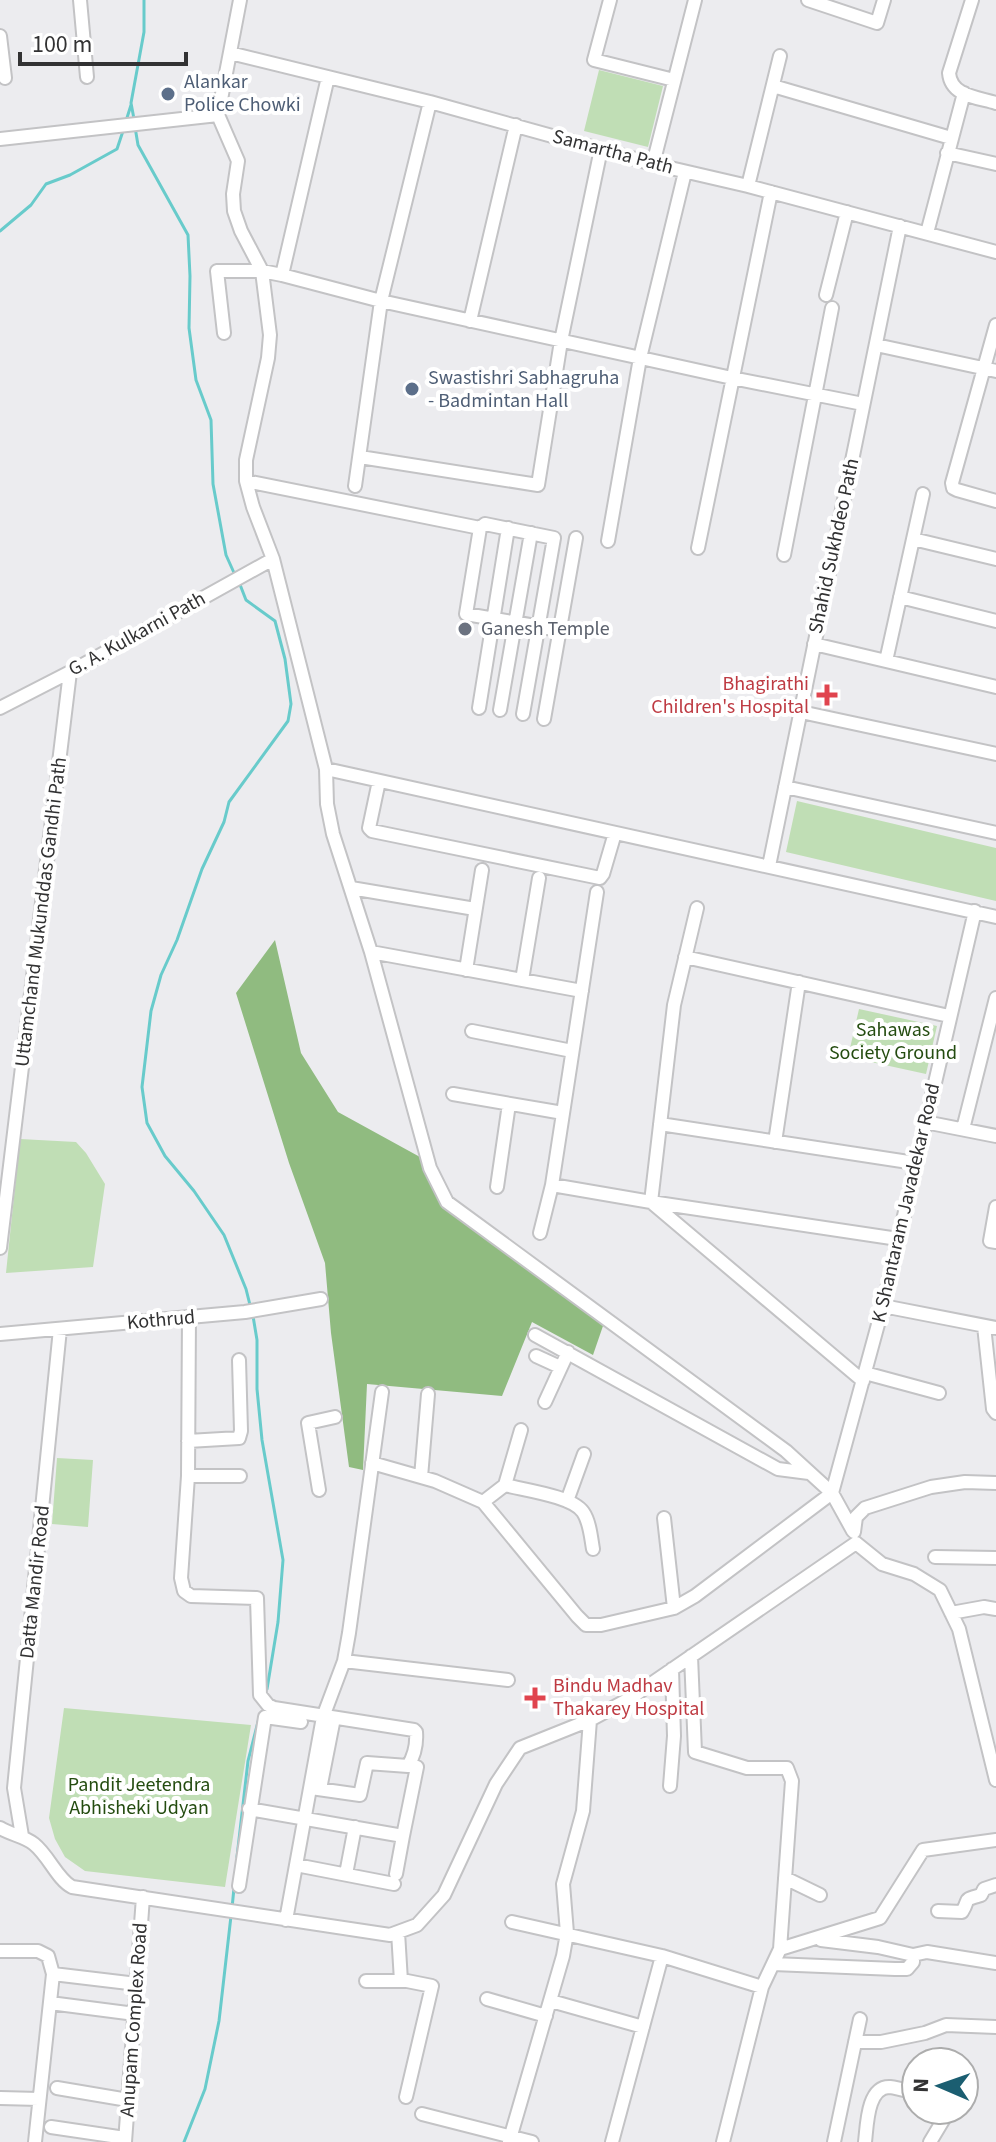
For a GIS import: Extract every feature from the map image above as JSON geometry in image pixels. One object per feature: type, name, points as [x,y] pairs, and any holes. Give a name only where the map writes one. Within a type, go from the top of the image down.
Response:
[{"type":"street","points":[[80,0],[87,77]]},
{"type":"street","points":[[240,0],[218,115],[238,161],[234,211],[262,271],[270,335],[246,460],[246,481],[273,559],[326,769],[327,804],[333,834],[371,952],[430,1168],[447,1202],[786,1451],[832,1493],[855,1537],[882,1564],[914,1574],[940,1590],[959,1629],[996,1780]]},
{"type":"street","points":[[610,0],[594,60],[674,80]]},
{"type":"street","points":[[653,164],[695,0]]},
{"type":"street","points":[[808,0],[877,23],[884,0]]},
{"type":"street","points":[[972,0],[949,73],[950,83],[955,90],[996,103]]},
{"type":"street","points":[[0,36],[5,78]]},
{"type":"street","name":"Samartha Path","points":[[230,53],[430,102],[653,164],[996,252]]},
{"type":"street","points":[[748,186],[780,56]]},
{"type":"street","points":[[282,275],[328,77]]},
{"type":"street","points":[[773,86],[951,138]]},
{"type":"street","points":[[927,233],[964,93]]},
{"type":"street","points":[[355,486],[381,301],[430,102]]},
{"type":"street","points":[[0,139],[218,115]]},
{"type":"street","points":[[470,321],[516,125]]},
{"type":"street","points":[[360,457],[538,485],[561,341],[601,149]]},
{"type":"street","points":[[947,153],[996,164]]},
{"type":"street","points":[[608,541],[640,358],[685,172]]},
{"type":"street","points":[[698,548],[771,192]]},
{"type":"street","points":[[826,295],[847,212]]},
{"type":"street","name":"Shahid Sukhdeo Path","points":[[769,866],[900,226]]},
{"type":"street","points":[[224,333],[217,271],[262,271],[470,321],[863,404]]},
{"type":"street","points":[[784,555],[832,308]]},
{"type":"street","points":[[996,325],[990,370],[952,485],[957,490],[996,501]]},
{"type":"street","points":[[876,345],[990,370]]},
{"type":"street","points":[[246,481],[480,528]]},
{"type":"street","points":[[886,661],[923,494]]},
{"type":"street","points":[[523,714],[539,626],[554,538],[485,524],[480,528],[466,614],[539,626],[559,630]]},
{"type":"street","points":[[479,708],[508,528]]},
{"type":"street","points":[[500,710],[531,533]]},
{"type":"street","points":[[544,719],[576,538]]},
{"type":"street","points":[[913,539],[996,559]]},
{"type":"street","name":"G. A. Kulkarni Path","points":[[0,708],[273,559]]},
{"type":"street","points":[[900,597],[996,621]]},
{"type":"street","points":[[814,644],[996,687]]},
{"type":"street","name":"Uttamchand Mukunddas Gandhi Path","points":[[0,1248],[70,672]]},
{"type":"street","points":[[801,712],[996,754]]},
{"type":"street","points":[[326,769],[996,917]]},
{"type":"street","points":[[379,781],[369,828],[384,834],[600,878],[615,833]]},
{"type":"street","points":[[785,787],[996,833]]},
{"type":"street","points":[[466,970],[482,870]]},
{"type":"street","points":[[522,980],[539,878]]},
{"type":"street","points":[[351,888],[475,909]]},
{"type":"street","points":[[540,1233],[552,1185],[597,892]]},
{"type":"street","points":[[651,1202],[674,1005],[697,908]]},
{"type":"street","name":"K Shantaram Javadekar Road","points":[[832,1493],[883,1306],[975,911]]},
{"type":"street","points":[[371,952],[582,991]]},
{"type":"street","points":[[685,957],[949,1016]]},
{"type":"street","points":[[775,1142],[799,982]]},
{"type":"street","points":[[963,1129],[996,998]]},
{"type":"street","points":[[472,1031],[572,1051]]},
{"type":"street","points":[[453,1094],[563,1113]]},
{"type":"street","points":[[497,1187],[509,1104]]},
{"type":"street","points":[[925,1122],[996,1136]]},
{"type":"street","points":[[660,1124],[915,1163]]},
{"type":"street","points":[[552,1185],[898,1239]]},
{"type":"street","points":[[651,1202],[864,1377],[939,1393]]},
{"type":"street","points":[[996,1207],[990,1241],[996,1242]]},
{"type":"street","name":"Kothrud","points":[[0,1334],[245,1312],[321,1299]]},
{"type":"street","points":[[883,1306],[990,1327],[993,1409],[996,1413]]},
{"type":"street","points":[[189,1317],[188,1476],[181,1578],[184,1591],[191,1596],[257,1598],[260,1695],[268,1705],[416,1732],[408,1766],[367,1763],[360,1795],[316,1788]]},
{"type":"street","name":"Datta Mandir Road","points":[[8,1835],[60,1329]]},
{"type":"street","points":[[535,1335],[778,1469],[810,1473]]},
{"type":"street","points":[[545,1402],[568,1352]]},
{"type":"street","points":[[536,1356],[560,1367]]},
{"type":"street","points":[[188,1441],[239,1438],[239,1360]]},
{"type":"street","points":[[286,1920],[305,1818],[316,1788],[328,1717],[344,1661],[382,1392]]},
{"type":"street","points":[[421,1477],[428,1394]]},
{"type":"street","points":[[319,1490],[308,1423],[335,1417]]},
{"type":"street","points":[[483,1502],[505,1485],[521,1430]]},
{"type":"street","points":[[567,1501],[584,1454]]},
{"type":"street","points":[[372,1463],[421,1477],[483,1502],[586,1625],[601,1625],[674,1608],[695,1596],[832,1493]]},
{"type":"street","points":[[188,1476],[240,1476]]},
{"type":"street","points":[[855,1537],[856,1517],[865,1508],[931,1487],[965,1482],[996,1483]]},
{"type":"street","points":[[505,1485],[567,1501],[583,1511],[593,1549]]},
{"type":"street","points":[[664,1518],[674,1608]]},
{"type":"street","points":[[8,1835],[42,1852],[64,1883],[72,1887],[390,1935],[417,1925],[444,1895],[496,1784],[520,1748],[590,1720],[629,1699],[855,1537]]},
{"type":"street","points":[[935,1557],[996,1558]]},
{"type":"street","points":[[951,1613],[984,1607],[996,1609]]},
{"type":"street","points":[[691,1656],[695,1752],[747,1768],[787,1768],[792,1781],[780,1949],[762,1987],[723,2142]]},
{"type":"street","points":[[344,1661],[508,1680]]},
{"type":"street","points":[[670,1786],[674,1736],[672,1669]]},
{"type":"street","points":[[239,1886],[265,1717],[301,1722]]},
{"type":"street","points":[[510,2139],[563,1956],[567,1933],[563,1884],[583,1811],[590,1720]]},
{"type":"street","points":[[296,1865],[395,1879],[417,1767]]},
{"type":"street","points":[[249,1809],[403,1836]]},
{"type":"street","points":[[346,1874],[355,1827]]},
{"type":"street","points":[[780,1949],[880,1918],[923,1850],[996,1840]]},
{"type":"street","points":[[785,1878],[820,1895]]},
{"type":"street","points":[[938,1911],[962,1912],[968,1898],[981,1895],[984,1889],[996,1885]]},
{"type":"street","name":"Anupam Complex Road","points":[[125,2140],[143,1897]]},
{"type":"street","points":[[512,1922],[662,1956],[762,1987]]},
{"type":"street","points":[[398,1932],[401,1981]]},
{"type":"street","points":[[814,1939],[913,1955],[927,1952],[996,1963]]},
{"type":"street","points":[[0,1951],[38,1951],[48,1956],[53,1974],[35,2142]]},
{"type":"street","points":[[773,1964],[907,1969],[913,1962],[913,1955]]},
{"type":"street","points":[[612,2142],[662,1956]]},
{"type":"street","points":[[53,1974],[137,1984]]},
{"type":"street","points":[[366,1981],[401,1981],[432,1986],[406,2097]]},
{"type":"street","points":[[487,1999],[546,2016]]},
{"type":"street","points":[[551,2001],[643,2027]]},
{"type":"street","points":[[50,2003],[135,2014]]},
{"type":"street","points":[[834,2142],[860,2019]]},
{"type":"street","points":[[855,2042],[881,2042],[925,2033],[946,2025],[996,2027]]},
{"type":"street","points":[[865,2142],[872,2098],[887,2086],[900,2089]]},
{"type":"street","points":[[57,2088],[128,2100]]},
{"type":"street","points":[[0,2098],[39,2099]]},
{"type":"street","points":[[422,2114],[510,2139],[532,2142]]},
{"type":"street","points":[[51,2127],[125,2140]]},
{"type":"green space","points":[[599,70],[663,86],[648,147],[584,131]]},
{"type":"green space","points":[[797,801],[996,848],[996,901],[786,852]]},
{"type":"green space","points":[[275,940],[301,1053],[338,1112],[420,1157],[443,1206],[604,1323],[593,1355],[532,1322],[502,1396],[367,1384],[363,1470],[349,1467],[325,1263],[289,1163],[236,993]]},
{"type":"green space","name":"Sahawas Society Ground","points":[[859,1009],[937,1026],[926,1074],[848,1057]]},
{"type":"green space","points":[[20,1139],[76,1142],[105,1184],[93,1267],[6,1273]]},
{"type":"green space","points":[[57,1458],[93,1460],[88,1527],[52,1524]]},
{"type":"green space","name":"Pandit Jeetendra Abhisheki Udyan","points":[[64,1708],[251,1725],[225,1887],[85,1871],[65,1857],[55,1839],[49,1818]]},
{"type":"waterway","points":[[134,119],[131,103],[144,32],[144,0]]},
{"type":"waterway","points":[[126,121],[131,105]]},
{"type":"waterway","points":[[135,127],[138,145],[188,235],[189,328],[196,380],[211,420],[213,484],[226,555],[235,575]]},
{"type":"waterway","points":[[0,231],[31,205],[46,184],[70,175],[117,149],[124,128]]},
{"type":"waterway","points":[[239,582],[246,600],[275,621],[285,659],[291,704],[288,721],[229,802],[224,822],[202,869],[161,975],[151,1011],[142,1087],[147,1123],[165,1156],[224,1235],[251,1309]]},
{"type":"waterway","points":[[253,1316],[262,1440],[283,1560],[278,1622],[267,1689]]},
{"type":"waterway","points":[[237,1857],[248,1761],[260,1714]]},
{"type":"waterway","points":[[232,1908],[234,1888]]},
{"type":"waterway","points":[[184,2142],[205,2089],[219,2021],[231,1916]]},
{"type":"place","name":"Alankar Police Chowki","points":[[168,94]]},
{"type":"place","name":"Swastishri Sabhagruha - Badmintan Hall","points":[[412,389]]},
{"type":"place","name":"Ganesh Temple","points":[[465,629]]},
{"type":"place","name":"Bhagirathi Children's Hospital","points":[[827,695]]},
{"type":"place","name":"Bindu Madhav Thakarey Hospital","points":[[535,1698]]}]
